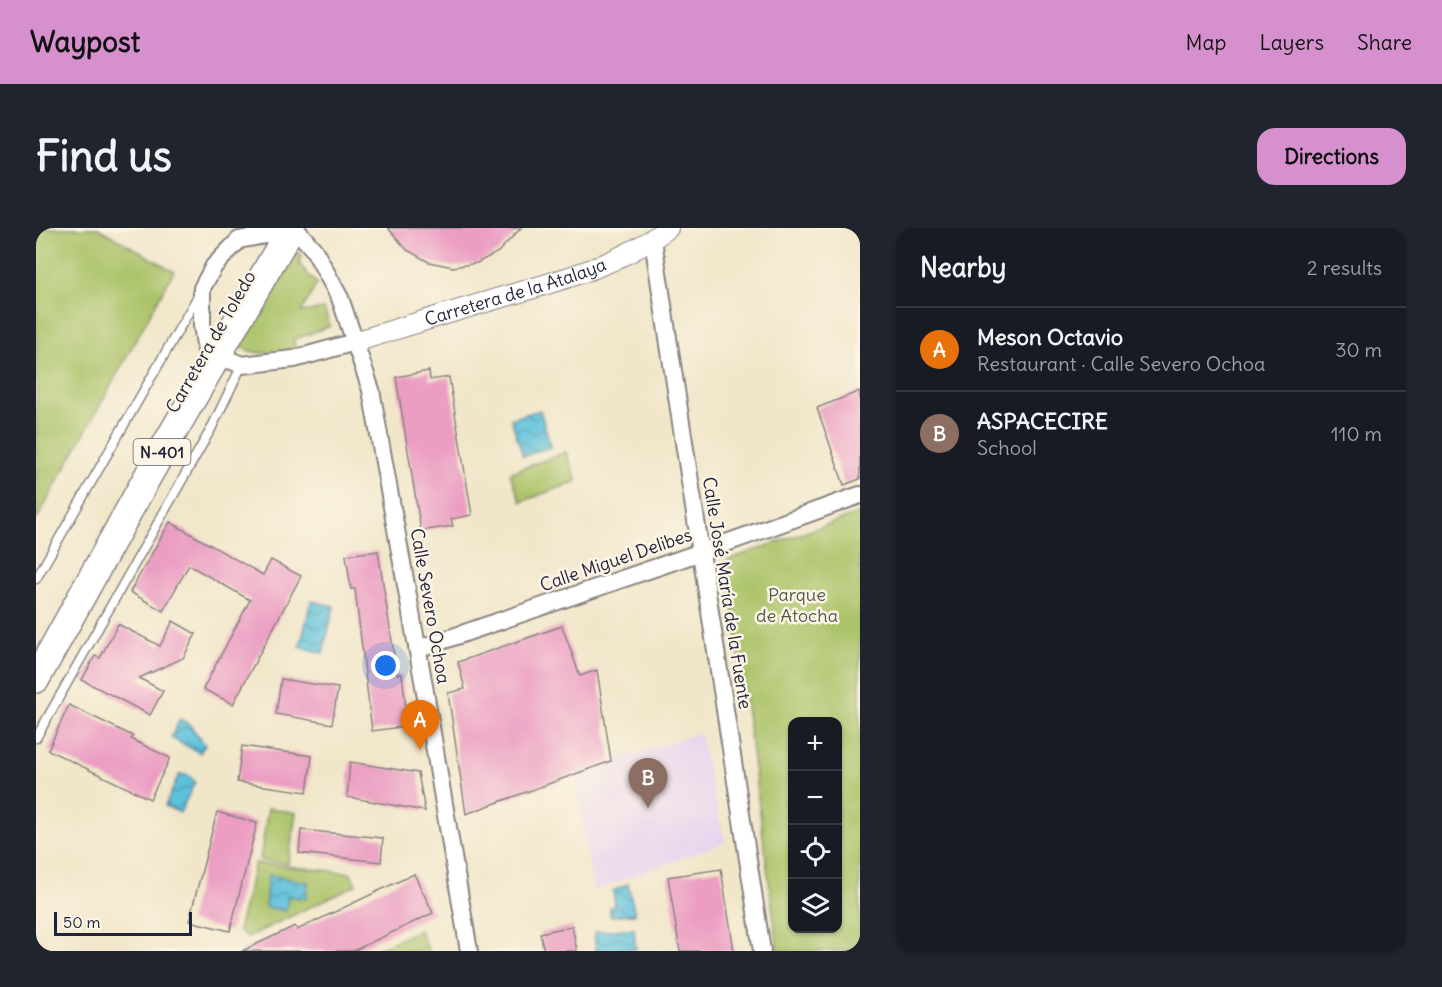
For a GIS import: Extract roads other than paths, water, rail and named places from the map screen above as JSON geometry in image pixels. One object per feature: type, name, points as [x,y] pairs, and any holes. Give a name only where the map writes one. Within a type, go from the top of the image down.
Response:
[{"type":"highway","name":"N-401","points":[[36,679],[149,474],[222,358],[285,229]]},
{"type":"highway","name":"Carretera de Toledo","points":[[36,644],[222,358]]},
{"type":"street","name":"Carretera de la Atalaya","points":[[355,342],[555,282],[609,262],[653,240],[668,228]]},
{"type":"street","points":[[285,229],[240,234],[214,266],[202,288],[202,325],[222,358],[294,359],[355,342]]},
{"type":"street","name":"Calle Severo Ochoa","points":[[285,229],[314,250],[339,298],[371,390],[418,649],[468,951]]},
{"type":"street","name":"Calle José María de la Fuente","points":[[653,240],[762,951]]},
{"type":"street","name":"Calle Miguel Delibes","points":[[418,649],[860,495]]},
{"type":"lane","points":[[36,579],[202,288]]},
{"type":"lane","points":[[36,738],[211,429],[222,358]]},
{"type":"water","points":[[540,410],[551,447],[523,456],[511,419]]},
{"type":"water","points":[[311,601],[334,606],[323,653],[300,647]]},
{"type":"water","points":[[180,719],[190,725],[205,745],[200,753],[171,738]]},
{"type":"water","points":[[179,775],[188,775],[195,782],[180,813],[165,806]]},
{"type":"water","points":[[268,875],[308,882],[306,899],[288,896],[286,911],[265,907]]},
{"type":"water","points":[[628,884],[635,914],[610,916],[610,907],[615,905],[613,891]]},
{"type":"water","points":[[634,928],[636,949],[596,951],[594,932]]},
{"type":"place","name":"Meson Octavio","points":[[420,750]]},
{"type":"place","name":"ASPACECIRE","points":[[648,808]]},
{"type":"park label","name":"Parque de Atocha","points":[[797,605]]}]
